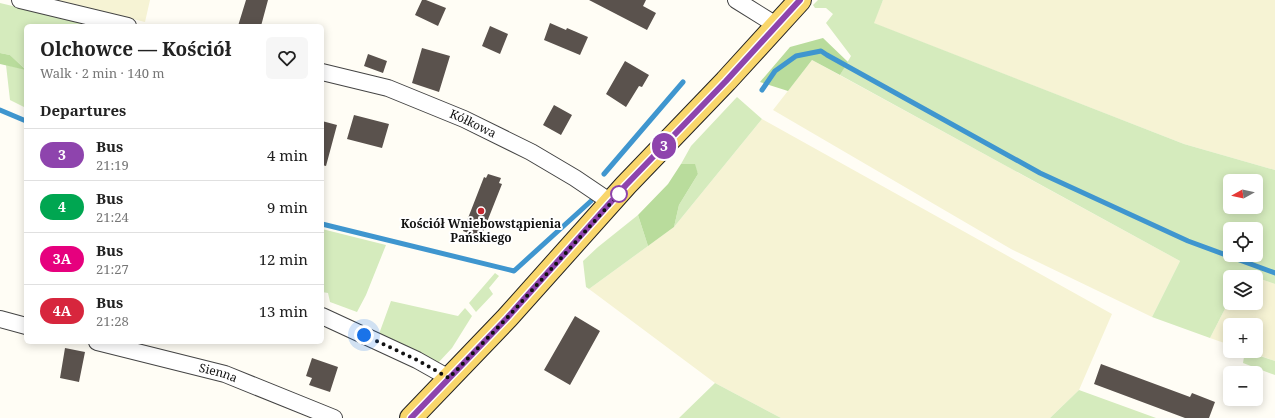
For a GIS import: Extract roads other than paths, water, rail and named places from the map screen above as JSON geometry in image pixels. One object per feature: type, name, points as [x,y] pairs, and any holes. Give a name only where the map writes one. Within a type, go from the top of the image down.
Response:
[{"type":"main road","points":[[411,418],[507,318],[612,203],[626,185],[726,81],[800,0]]},
{"type":"street","points":[[20,0],[120,24]]},
{"type":"street","points":[[736,0],[776,25]]},
{"type":"street","name":"Kółkowa","points":[[324,72],[388,88],[464,119],[531,152],[575,178],[612,203]]},
{"type":"street","points":[[324,317],[417,360],[449,378]]},
{"type":"street","points":[[0,319],[24,325]]},
{"type":"street","name":"Sienna","points":[[105,344],[225,374],[334,418]]},
{"type":"waterway","points":[[762,90],[775,71],[796,56],[821,51],[1040,173],[1188,241],[1275,273]]},
{"type":"waterway","points":[[604,174],[683,82]]},
{"type":"waterway","points":[[0,110],[24,120]]},
{"type":"waterway","points":[[324,224],[514,271],[591,201]]},
{"type":"place","name":"Kościół Wniebowstąpienia Pańskiego","points":[[481,211]]}]
